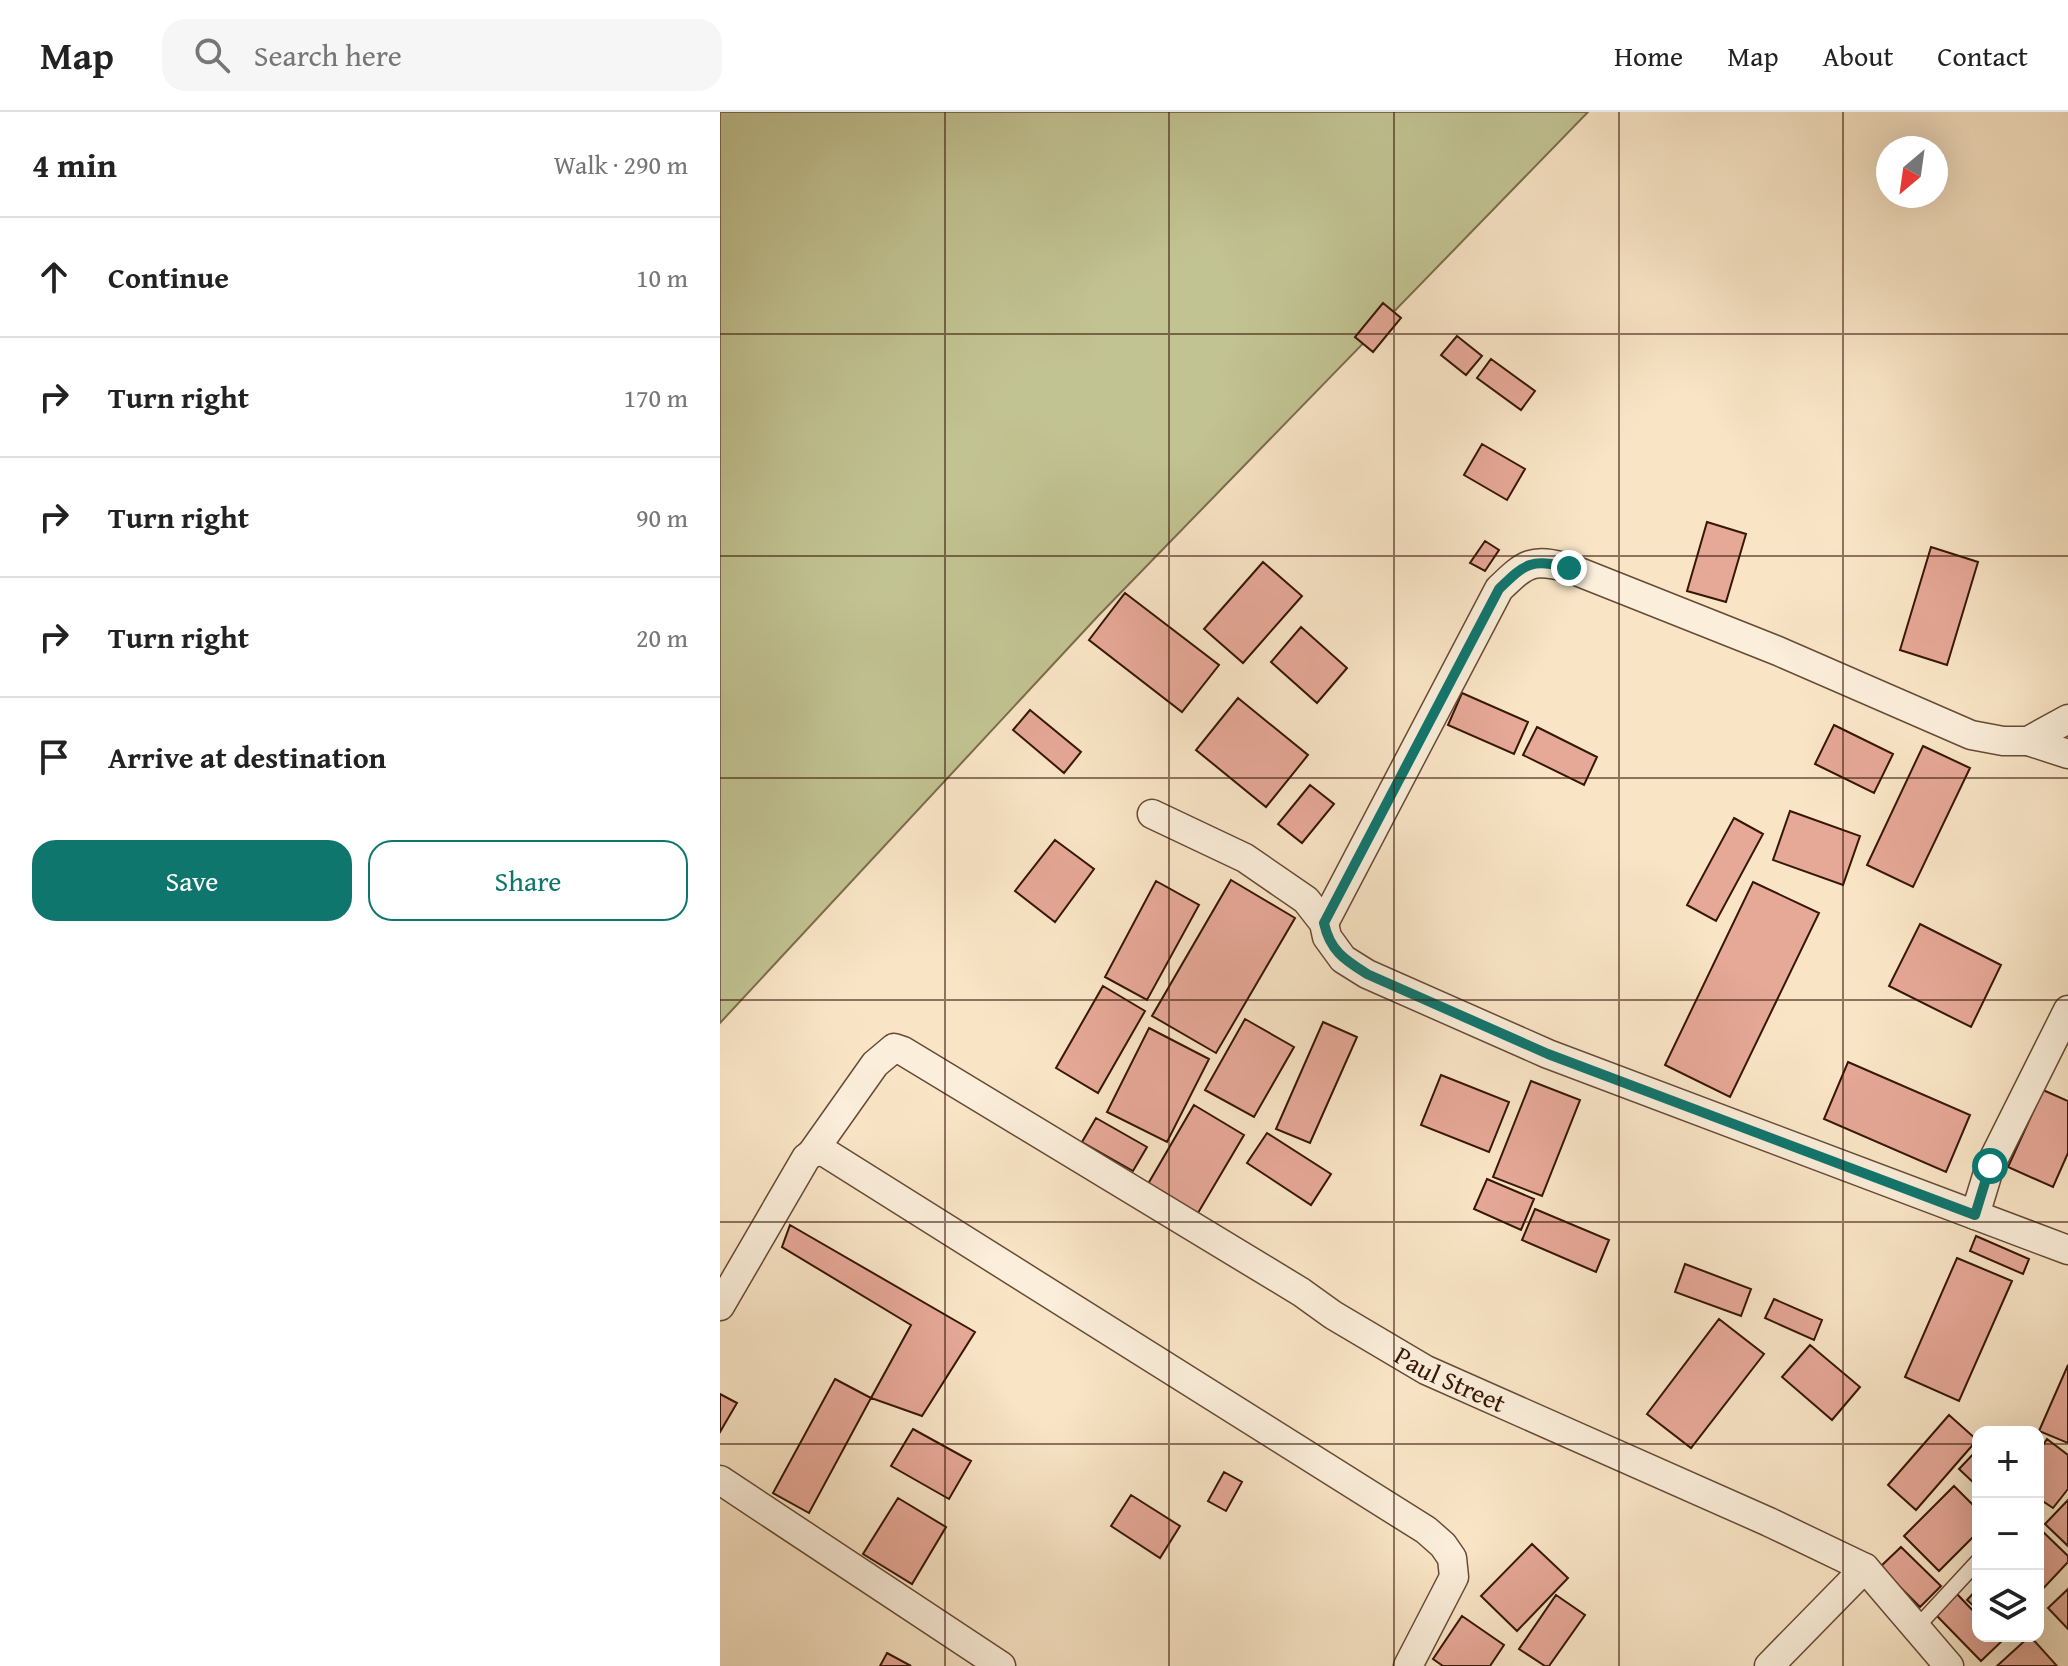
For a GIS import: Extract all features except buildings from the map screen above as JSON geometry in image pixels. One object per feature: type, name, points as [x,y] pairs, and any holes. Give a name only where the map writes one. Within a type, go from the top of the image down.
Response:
[{"type":"street","points":[[1324,923],[1499,589],[1521,568],[1544,562],[1569,568],[1778,651],[1971,735],[2003,741],[2028,741],[2068,754]]},
{"type":"street","points":[[2028,741],[2068,719]]},
{"type":"street","points":[[1152,814],[1245,858],[1306,900],[1324,923],[1327,937],[1343,959],[1367,974],[1548,1054],[2068,1250]]},
{"type":"street","points":[[1975,1215],[1990,1166],[2068,1010]]},
{"type":"street","name":"Paul Street","points":[[812,1153],[875,1064],[894,1048],[903,1051],[1426,1370],[1769,1522],[1865,1568],[1949,1666]]},
{"type":"street","points":[[720,1306],[806,1158],[812,1153],[826,1153],[1426,1530],[1452,1558],[1454,1577],[1408,1666]]},
{"type":"street","points":[[720,1480],[1001,1666]]},
{"type":"street","points":[[1769,1666],[1865,1568]]},
{"type":"lane","points":[[1916,1628],[1972,1567]]},
{"type":"green space","points":[[720,112],[1588,112],[1098,616],[720,1023]]},
{"type":"route","points":[[1569,568],[1544,562],[1521,568],[1499,589],[1324,923],[1327,937],[1343,959],[1367,974],[1456,1015],[1548,1054],[1975,1215],[1990,1166]]}]
